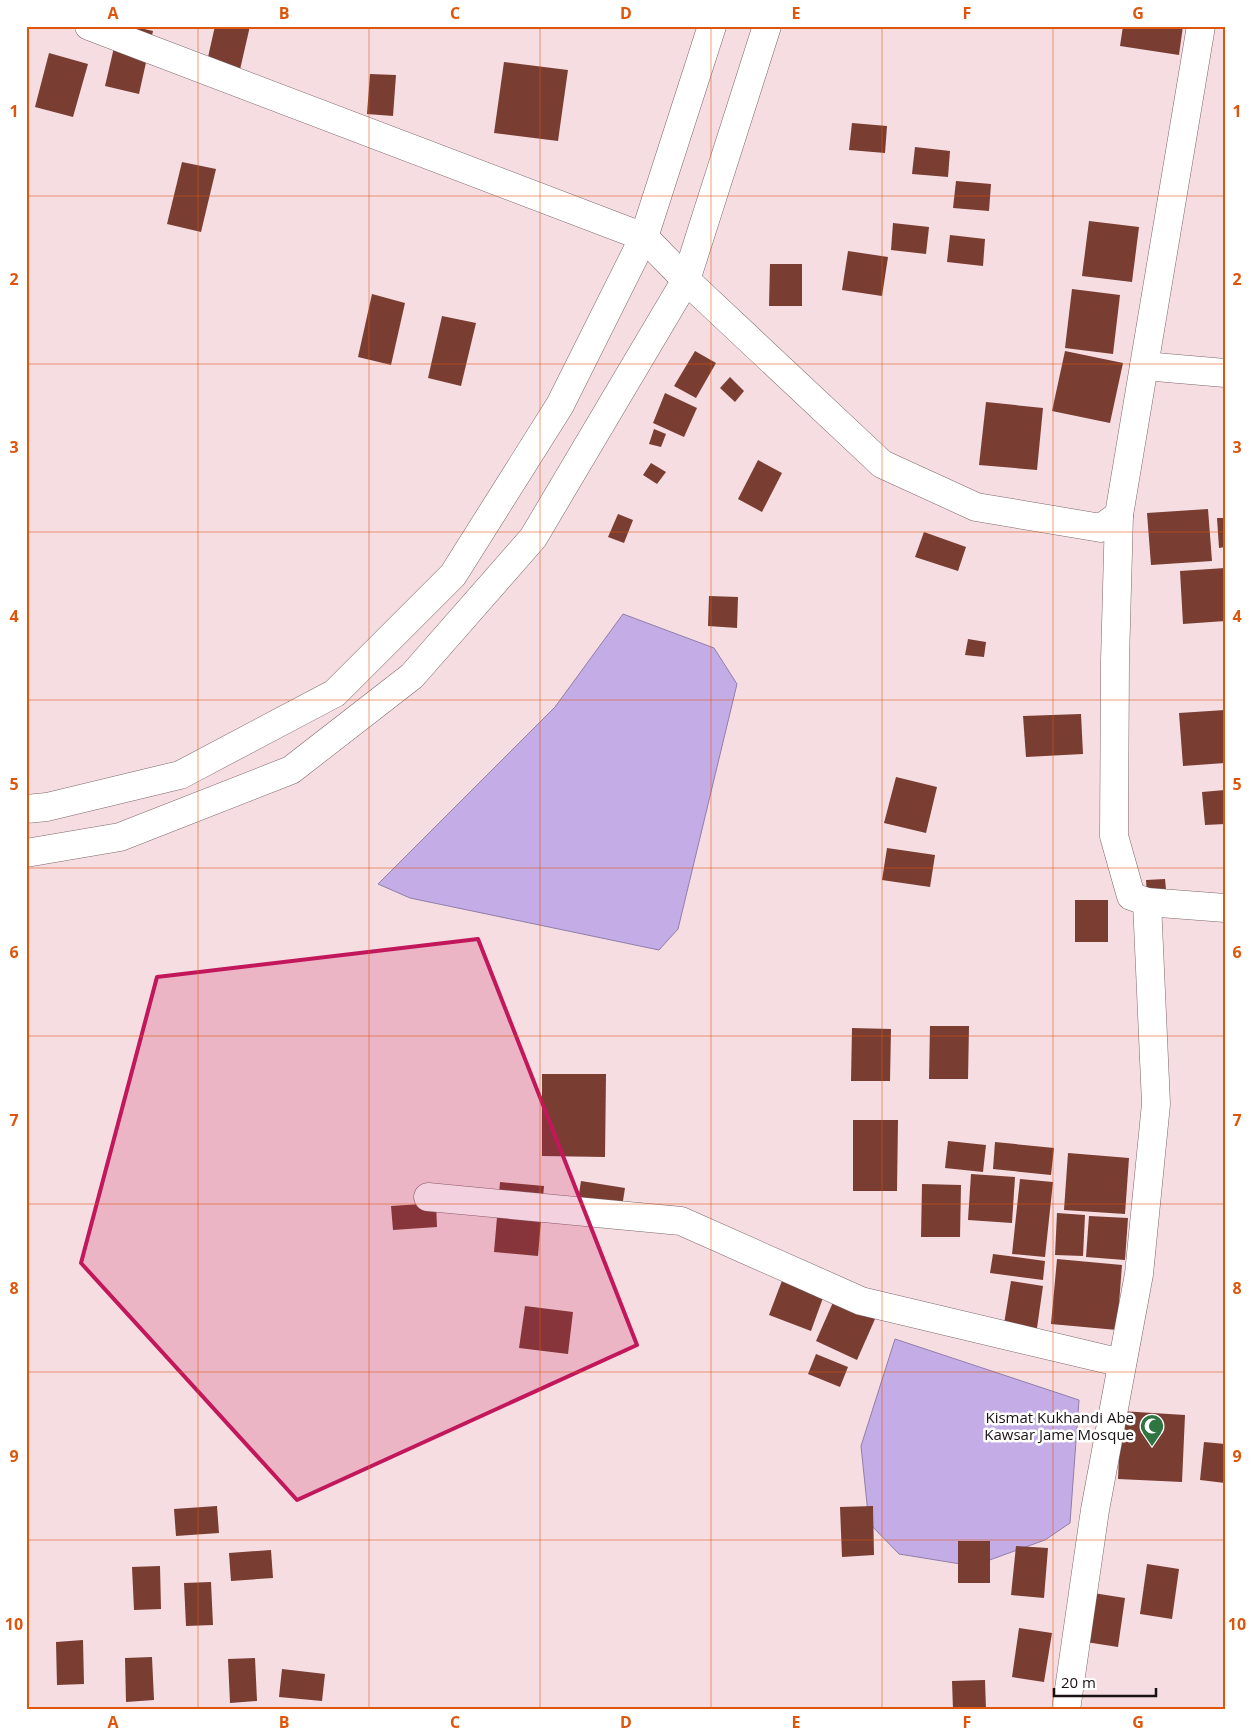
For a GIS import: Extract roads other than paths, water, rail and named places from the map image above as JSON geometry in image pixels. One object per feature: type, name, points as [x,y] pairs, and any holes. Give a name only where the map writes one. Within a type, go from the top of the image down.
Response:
[{"type":"street","points":[[88,26],[644,237],[686,280],[882,464],[976,507],[1101,528],[1118,515]]},
{"type":"street","points":[[26,809],[48,807],[180,775],[335,693],[453,575],[560,405],[644,237],[712,26]]},
{"type":"street","points":[[26,853],[120,837],[291,770],[412,676],[533,538],[686,280],[767,26]]},
{"type":"street","points":[[1201,26],[1118,515],[1114,661],[1114,836],[1131,896],[1147,902],[1225,908]]},
{"type":"street","points":[[1144,366],[1225,373]]},
{"type":"street","points":[[1066,1710],[1095,1510],[1139,1274],[1156,1104],[1147,902]]},
{"type":"street","points":[[428,1197],[681,1221],[861,1302],[1122,1364]]},
{"type":"place","name":"Kismat Kukhandi Abe Kawsar Jame Mosque","points":[[1152,1447]]}]
